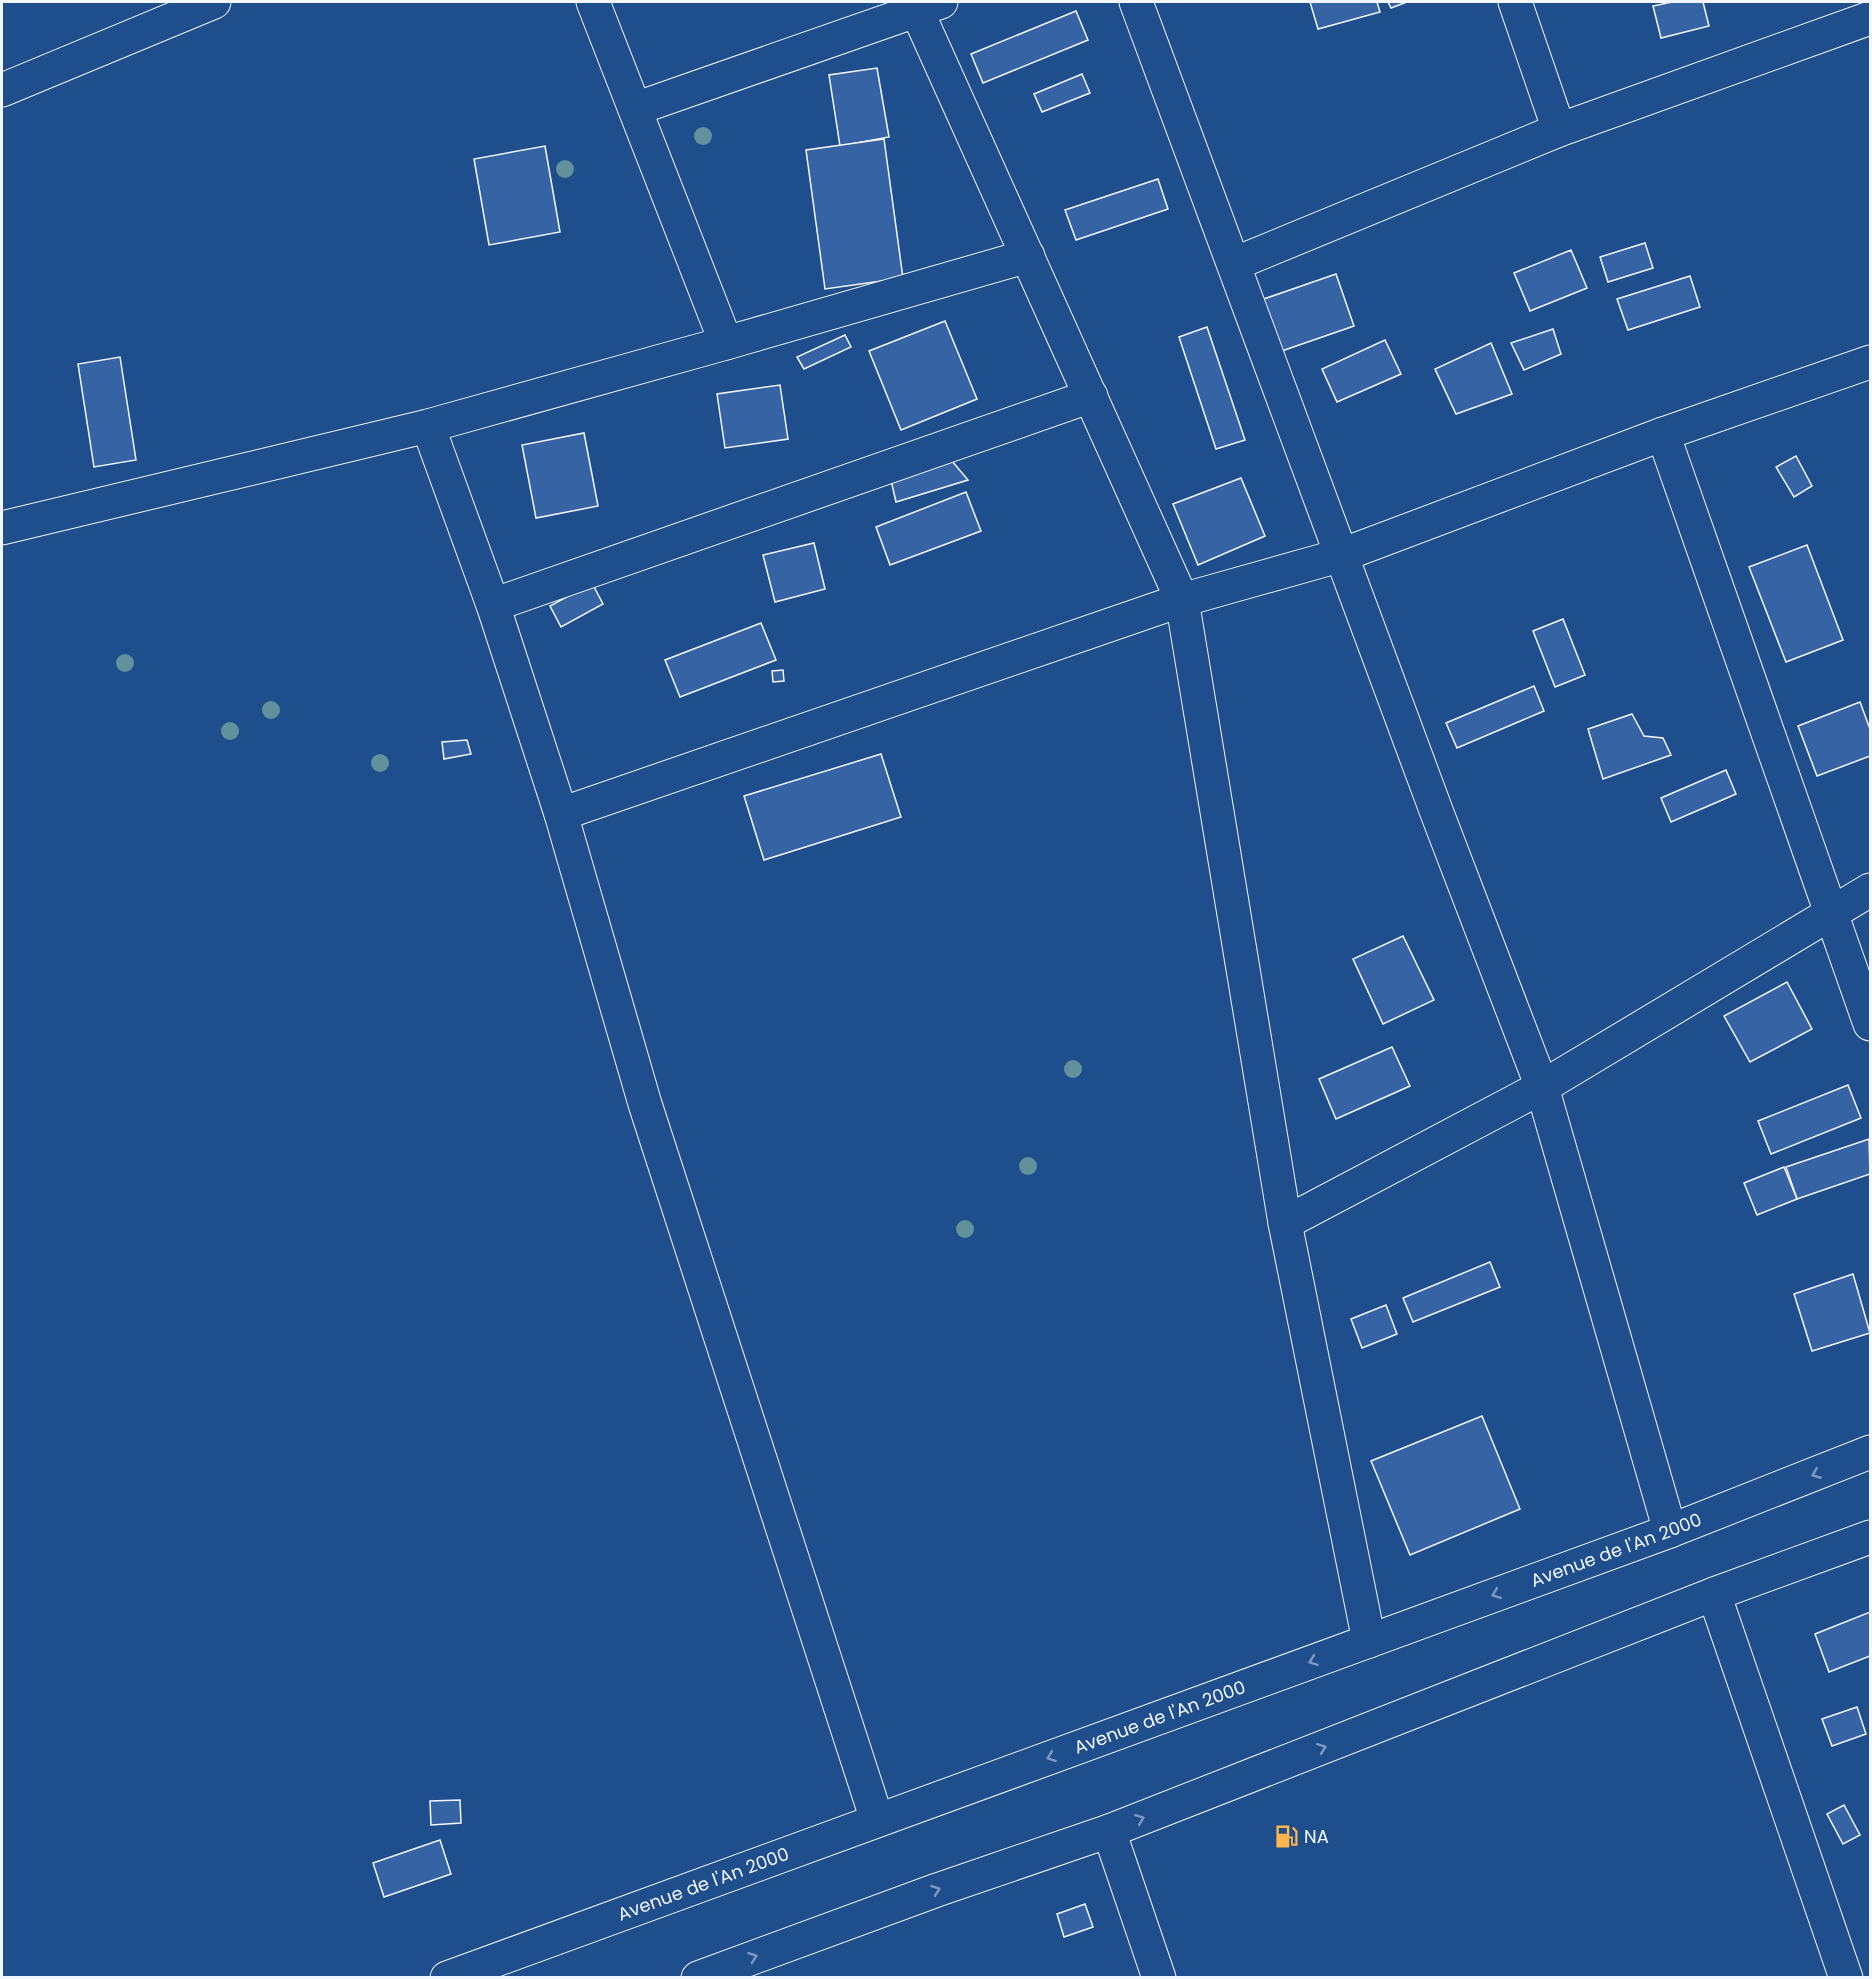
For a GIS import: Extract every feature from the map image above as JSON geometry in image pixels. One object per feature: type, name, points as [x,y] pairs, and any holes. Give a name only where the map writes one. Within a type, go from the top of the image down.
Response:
[{"type":"street","points":[[2,90],[214,2]]},
{"type":"street","points":[[593,2],[726,343]]},
{"type":"street","points":[[1136,2],[1437,813],[1542,1088],[1670,1531]]},
{"type":"street","points":[[1515,2],[1559,129]]},
{"type":"street","points":[[635,109],[924,4],[1028,256],[1182,600],[1285,1223],[1369,1641]]},
{"type":"street","points":[[1234,264],[1559,129],[1870,18]]},
{"type":"street","points":[[4,518],[428,426],[1028,256]]},
{"type":"street","points":[[561,814],[1182,600],[1341,555],[1663,434],[1870,362]]},
{"type":"street","points":[[493,605],[1091,396]]},
{"type":"street","points":[[428,426],[493,605],[561,814],[645,1104],[877,1820]]},
{"type":"street","points":[[1663,434],[1870,1024]]},
{"type":"street","points":[[1285,1223],[1542,1088],[1870,890]]},
{"type":"street","name":"Avenue de l'An 2000","points":[[447,1977],[1670,1531],[1870,1452]]},
{"type":"street","points":[[698,1977],[937,1890],[1109,1831],[1714,1594],[1870,1537]]},
{"type":"street","points":[[1714,1594],[1846,1977]]},
{"type":"street","points":[[1109,1831],[1159,1977]]},
{"type":"building","points":[[1310,2],[1377,2],[1380,12],[1318,29]]},
{"type":"building","points":[[1388,2],[1407,2],[1391,8]]},
{"type":"building","points":[[1672,2],[1703,2],[1709,26],[1661,38],[1653,6]]},
{"type":"building","points":[[1076,11],[1088,40],[983,83],[971,54]]},
{"type":"building","points":[[877,68],[889,137],[840,146],[829,75]]},
{"type":"building","points":[[1082,74],[1090,93],[1042,112],[1034,94]]},
{"type":"building","points":[[884,139],[903,278],[825,289],[806,150]]},
{"type":"building","points":[[545,146],[560,232],[489,245],[474,159]]},
{"type":"building","points":[[1158,179],[1168,209],[1076,240],[1065,210]]},
{"type":"building","points":[[1645,243],[1653,268],[1608,282],[1600,257]]},
{"type":"building","points":[[1571,250],[1587,288],[1530,311],[1514,273]]},
{"type":"building","points":[[1336,274],[1354,326],[1276,353],[1258,301]]},
{"type":"building","points":[[1690,276],[1700,307],[1628,330],[1617,299]]},
{"type":"building","points":[[945,321],[977,399],[901,430],[869,351]]},
{"type":"building","points":[[1207,327],[1245,440],[1216,449],[1179,337]]},
{"type":"building","points":[[1553,329],[1561,354],[1524,370],[1511,343]]},
{"type":"building","points":[[845,335],[851,347],[804,369],[797,357]]},
{"type":"building","points":[[1385,340],[1401,374],[1337,402],[1322,369]]},
{"type":"building","points":[[1491,343],[1512,394],[1456,414],[1435,369]]},
{"type":"building","points":[[120,357],[136,460],[94,467],[78,364]]},
{"type":"building","points":[[780,385],[788,439],[725,448],[717,394]]},
{"type":"building","points":[[584,433],[598,506],[536,518],[522,445]]},
{"type":"building","points":[[1796,456],[1812,486],[1794,497],[1776,467]]},
{"type":"building","points":[[952,461],[968,480],[896,502],[891,480]]},
{"type":"building","points":[[1241,478],[1265,536],[1198,565],[1173,504]]},
{"type":"building","points":[[966,492],[981,531],[890,565],[876,527]]},
{"type":"building","points":[[814,543],[825,589],[775,602],[763,555]]},
{"type":"building","points":[[1807,545],[1843,640],[1786,662],[1749,567]]},
{"type":"building","points":[[592,583],[603,604],[561,627],[550,606]]},
{"type":"building","points":[[1563,619],[1585,675],[1555,687],[1533,631]]},
{"type":"building","points":[[761,623],[776,660],[680,697],[665,660]]},
{"type":"building","points":[[783,670],[784,681],[773,682],[772,671]]},
{"type":"building","points":[[1534,686],[1544,711],[1457,748],[1446,723]]},
{"type":"building","points":[[1860,702],[1870,729],[1870,756],[1817,776],[1798,726]]},
{"type":"building","points":[[1632,714],[1644,736],[1663,738],[1671,755],[1603,779],[1588,729]]},
{"type":"building","points":[[467,740],[471,754],[444,759],[442,742]]},
{"type":"building","points":[[881,754],[901,817],[764,860],[744,796]]},
{"type":"building","points":[[1726,770],[1736,794],[1671,822],[1661,798]]},
{"type":"building","points":[[1403,936],[1434,1000],[1383,1024],[1353,959]]},
{"type":"building","points":[[1787,982],[1812,1029],[1750,1062],[1724,1016]]},
{"type":"building","points":[[1392,1047],[1410,1086],[1336,1119],[1319,1079]]},
{"type":"building","points":[[1848,1085],[1861,1118],[1771,1154],[1758,1121]]},
{"type":"building","points":[[1869,1139],[1870,1174],[1797,1199],[1786,1167]]},
{"type":"building","points":[[1784,1167],[1797,1199],[1757,1215],[1744,1183]]},
{"type":"building","points":[[1490,1262],[1500,1287],[1413,1322],[1403,1298]]},
{"type":"building","points":[[1853,1274],[1870,1333],[1812,1351],[1794,1294]]},
{"type":"building","points":[[1386,1305],[1397,1334],[1362,1348],[1351,1319]]},
{"type":"building","points":[[1482,1416],[1520,1509],[1410,1555],[1371,1461]]},
{"type":"building","points":[[1870,1612],[1870,1656],[1829,1672],[1815,1634]]},
{"type":"building","points":[[1857,1707],[1866,1734],[1832,1746],[1822,1719]]},
{"type":"building","points":[[460,1800],[461,1823],[431,1825],[430,1801]]},
{"type":"building","points":[[1844,1805],[1860,1835],[1843,1844],[1827,1814]]},
{"type":"building","points":[[440,1840],[451,1874],[384,1897],[373,1863]]},
{"type":"building","points":[[1085,1904],[1093,1927],[1064,1937],[1057,1914]]},
{"type":"place","name":"NA","points":[[1286,1837]]}]
